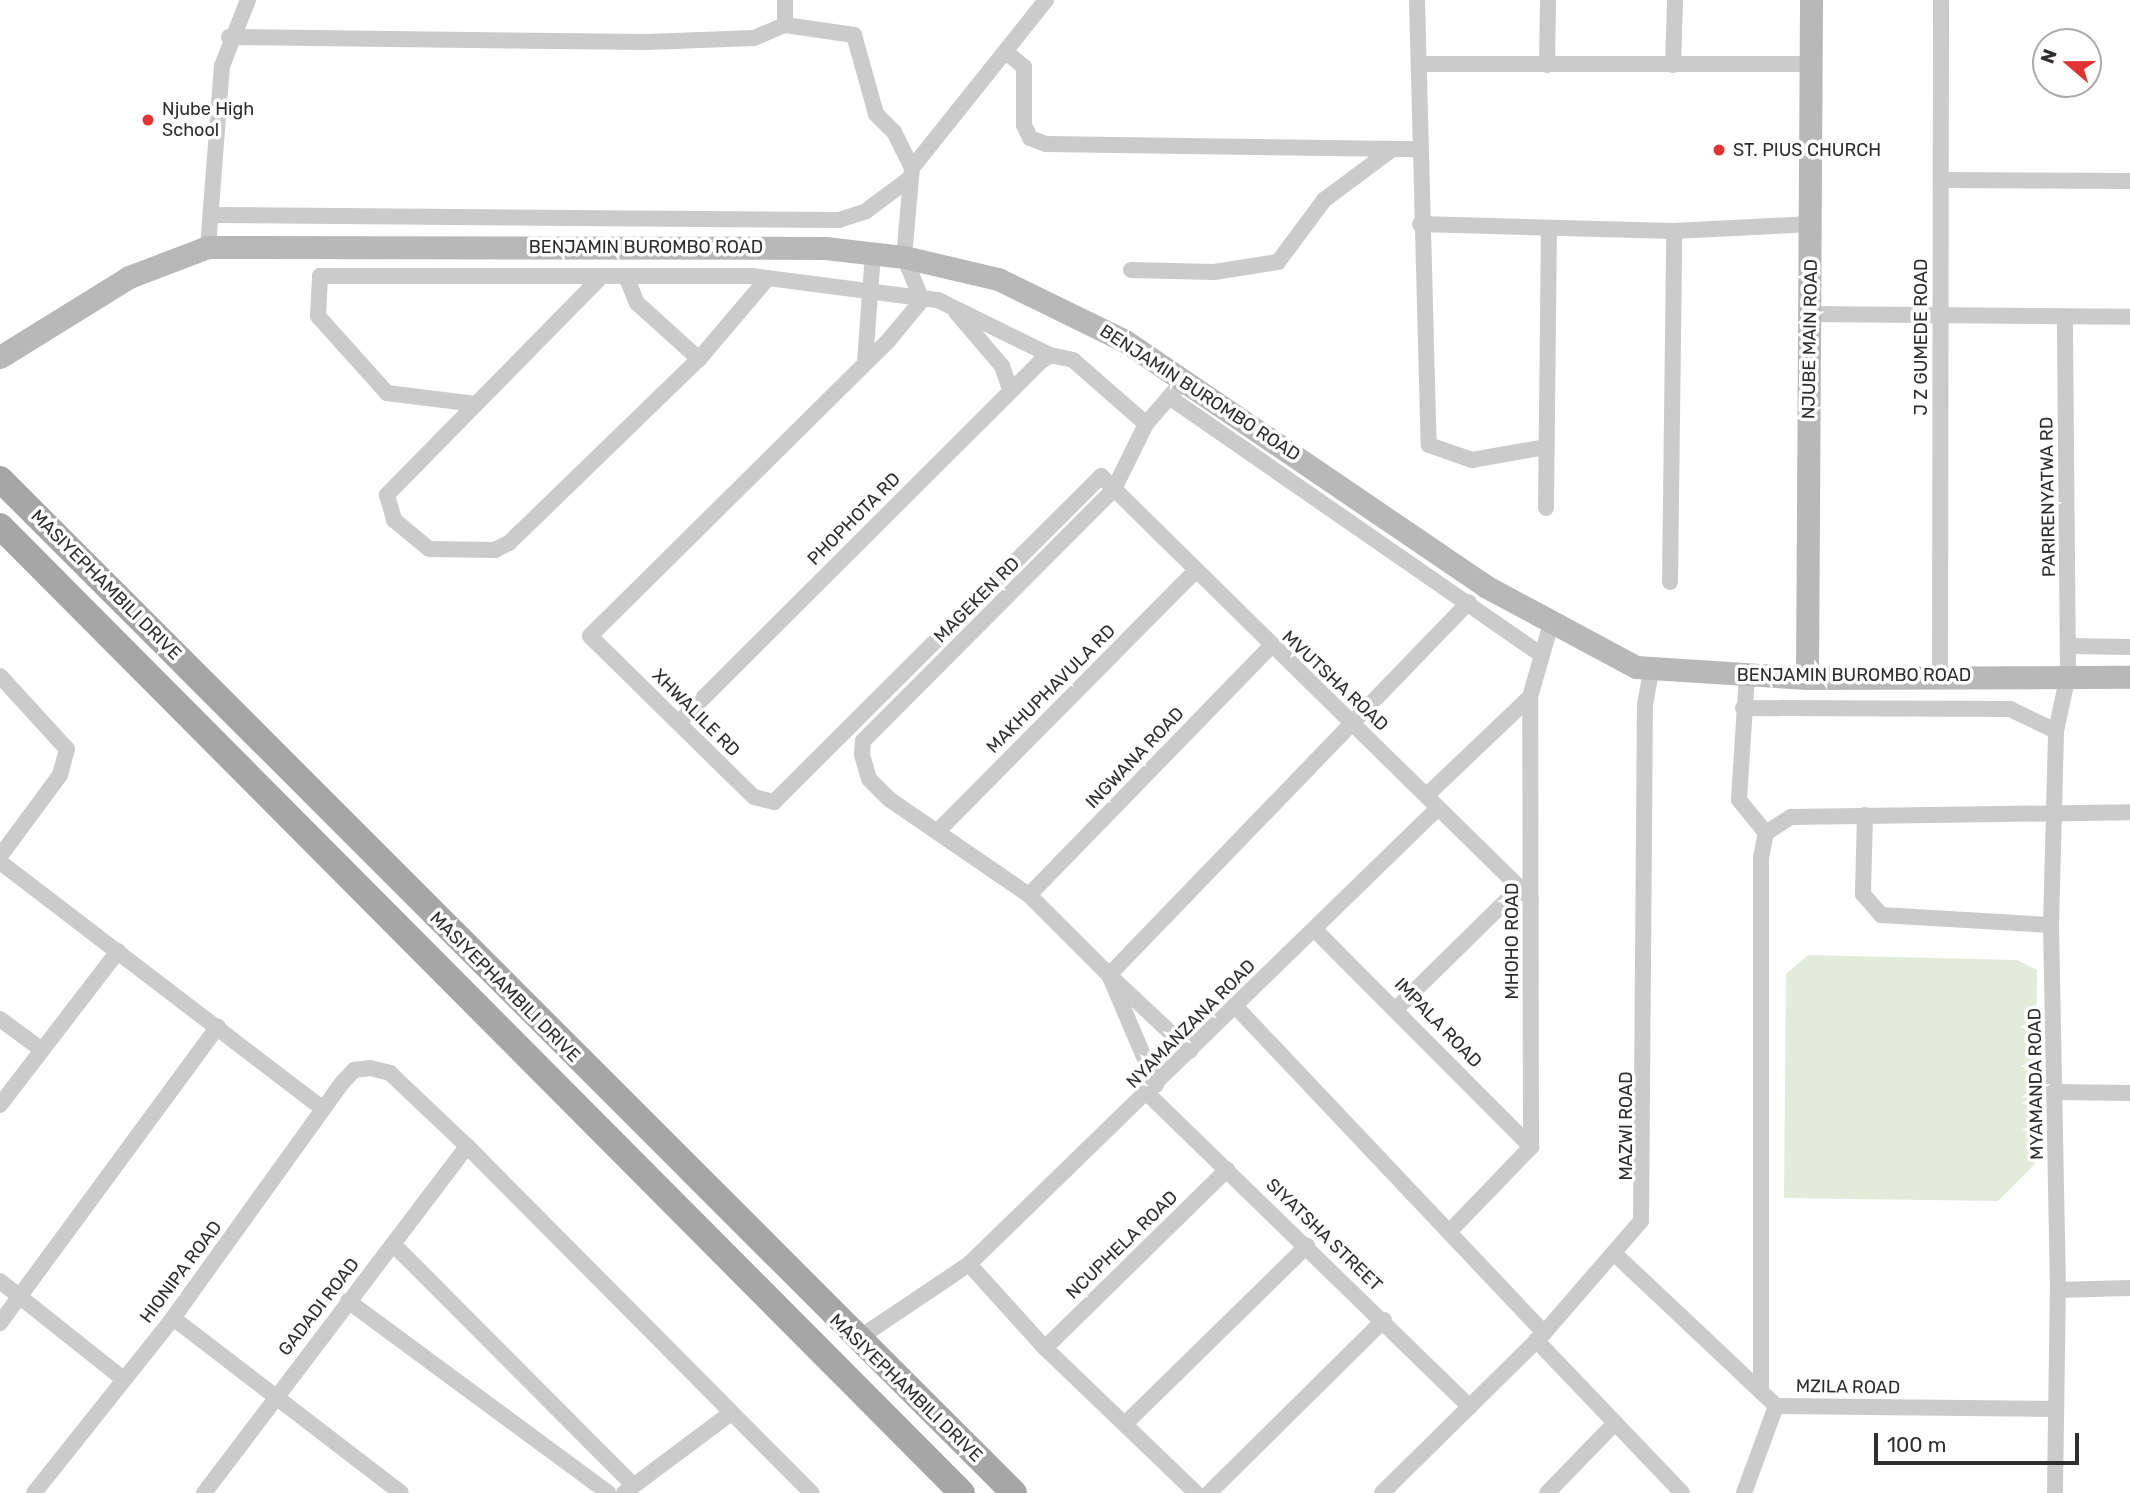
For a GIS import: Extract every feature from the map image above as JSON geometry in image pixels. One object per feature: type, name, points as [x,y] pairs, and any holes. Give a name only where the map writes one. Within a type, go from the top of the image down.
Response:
[{"type":"main road","name":"MASIYEPHAMBILI DRIVE","points":[[0,479],[856,1340],[1013,1493]]},
{"type":"main road","name":"MASIYEPHAMBILI DRIVE","points":[[0,526],[962,1493]]},
{"type":"street","points":[[208,247],[229,37],[248,0]]},
{"type":"street","points":[[785,0],[785,25]]},
{"type":"street","points":[[212,215],[839,220],[866,211],[910,174],[1046,0]]},
{"type":"street","points":[[1417,0],[1420,64],[1420,224],[1429,445],[1472,460],[1546,447]]},
{"type":"street","points":[[1547,65],[1548,0]]},
{"type":"street","points":[[1673,65],[1675,0]]},
{"type":"street","name":"NJUBE MAIN ROAD","points":[[1807,678],[1811,0]]},
{"type":"street","name":"J Z GUMEDE ROAD","points":[[1940,674],[1941,0]]},
{"type":"street","points":[[229,37],[647,42],[754,38],[785,25],[854,35],[860,43],[876,114],[894,132],[910,174],[904,257],[922,300]]},
{"type":"street","points":[[1007,53],[1024,67],[1024,125],[1030,138],[1046,144],[1419,149]]},
{"type":"street","points":[[1420,64],[1812,64]]},
{"type":"street","points":[[1131,270],[1214,272],[1278,262],[1324,200],[1393,149]]},
{"type":"street","points":[[1941,180],[2130,181]]},
{"type":"street","points":[[1420,224],[1549,230],[1674,231],[1811,224]]},
{"type":"street","points":[[1546,508],[1549,230]]},
{"type":"street","points":[[1671,582],[1674,231]]},
{"type":"street","name":"BENJAMIN BUROMBO ROAD","points":[[0,357],[129,277],[208,247],[873,253],[904,257],[1028,291],[1125,341],[1177,388],[1551,624],[1636,667],[1807,678],[1940,674],[2130,677]]},
{"type":"street","points":[[865,362],[873,253]]},
{"type":"street","points":[[476,404],[387,393],[318,316],[320,276],[768,278],[949,304],[1057,355],[1146,424]]},
{"type":"street","points":[[602,276],[387,495],[394,520],[429,549],[504,547],[699,359],[768,278]]},
{"type":"street","points":[[626,276],[637,303],[699,359]]},
{"type":"street","name":"XHWALILE RD","points":[[922,300],[865,362],[590,636],[754,797],[774,802],[1096,477],[1114,489]]},
{"type":"street","points":[[949,304],[996,358],[1010,389]]},
{"type":"street","points":[[1810,314],[1940,318],[2130,317]]},
{"type":"street","name":"PARIRENYATWA RD","points":[[2065,319],[2068,676]]},
{"type":"street","name":"PHOPHOTA RD","points":[[679,722],[1010,389],[1057,355]]},
{"type":"street","points":[[1177,388],[1540,654]]},
{"type":"street","name":"MAGEKEN RD","points":[[937,832],[869,779],[863,741],[1114,489],[1146,424],[1177,388]]},
{"type":"street","name":"MVUTSHA ROAD","points":[[1114,489],[1193,573],[1269,647],[1354,722],[1526,893]]},
{"type":"street","name":"MAKHUPHAVULA RD","points":[[937,832],[1193,573]]},
{"type":"street","points":[[1109,975],[1469,602]]},
{"type":"street","name":"MHOHO ROAD","points":[[1531,1147],[1526,893],[1530,697],[1540,654],[1551,624]]},
{"type":"street","points":[[2068,646],[2130,647]]},
{"type":"street","name":"INGWANA ROAD","points":[[1029,895],[1269,647]]},
{"type":"street","name":"MAZWI ROAD","points":[[1382,1493],[1540,1336],[1635,1233],[1645,1199],[1646,705],[1651,671],[1636,667]]},
{"type":"street","points":[[1747,675],[1739,800],[1766,833]]},
{"type":"street","points":[[0,676],[67,749],[60,775],[0,856]]},
{"type":"street","name":"MYAMANDA ROAD","points":[[2054,1493],[2059,1290],[2052,925],[2056,731],[2068,676]]},
{"type":"street","points":[[1427,794],[1530,697]]},
{"type":"street","points":[[1743,708],[2010,709],[2056,731]]},
{"type":"street","name":"NYAMANZANA ROAD","points":[[856,1340],[969,1264],[1438,808]]},
{"type":"street","points":[[1761,1392],[1761,858],[1766,833],[1791,817],[2130,813]]},
{"type":"street","points":[[1865,815],[1863,894],[1881,915],[2052,925]]},
{"type":"street","points":[[937,832],[1029,895],[1189,1051]]},
{"type":"street","points":[[0,862],[218,1026],[323,1109]]},
{"type":"street","points":[[1398,1007],[1526,893]]},
{"type":"street","name":"IMPALA ROAD","points":[[1314,929],[1398,1007],[1531,1147]]},
{"type":"street","points":[[0,1105],[118,951]]},
{"type":"street","points":[[1109,975],[1152,1089]]},
{"type":"street","points":[[1236,1007],[1452,1229],[1615,1423],[1682,1493]]},
{"type":"street","points":[[0,1019],[42,1050]]},
{"type":"street","points":[[0,1323],[218,1026]]},
{"type":"street","name":"HIONIPA ROAD","points":[[34,1493],[122,1378],[173,1318],[354,1070],[390,1073],[467,1146]]},
{"type":"street","name":"SIYATSHA STREET","points":[[1152,1089],[1227,1170],[1384,1320],[1470,1407]]},
{"type":"street","points":[[2057,1092],[2130,1093]]},
{"type":"street","points":[[467,1146],[812,1493]]},
{"type":"street","name":"GADADI ROAD","points":[[204,1493],[274,1396],[467,1146]]},
{"type":"street","points":[[1452,1229],[1531,1147]]},
{"type":"street","name":"NCUPHELA ROAD","points":[[1045,1348],[1227,1170]]},
{"type":"street","points":[[393,1244],[628,1489],[732,1413]]},
{"type":"street","points":[[1127,1422],[1307,1246]]},
{"type":"street","name":"MZILA ROAD","points":[[1616,1255],[1776,1406],[2054,1409]]},
{"type":"street","points":[[969,1264],[1045,1348],[1127,1422],[1196,1493]]},
{"type":"street","points":[[0,1281],[122,1378]]},
{"type":"street","points":[[2059,1290],[2130,1288]]},
{"type":"street","points":[[348,1301],[608,1493]]},
{"type":"street","points":[[173,1318],[401,1493]]},
{"type":"street","points":[[1209,1493],[1384,1320]]},
{"type":"street","points":[[1744,1493],[1776,1406]]},
{"type":"street","points":[[1546,1493],[1615,1423]]},
{"type":"green space","points":[[1808,955],[2017,960],[2037,970],[2035,1164],[1998,1201],[1784,1198],[1786,974]]},
{"type":"place","name":"Njube High School","points":[[148,120]]},
{"type":"place","name":"ST. PIUS CHURCH","points":[[1719,150]]}]
